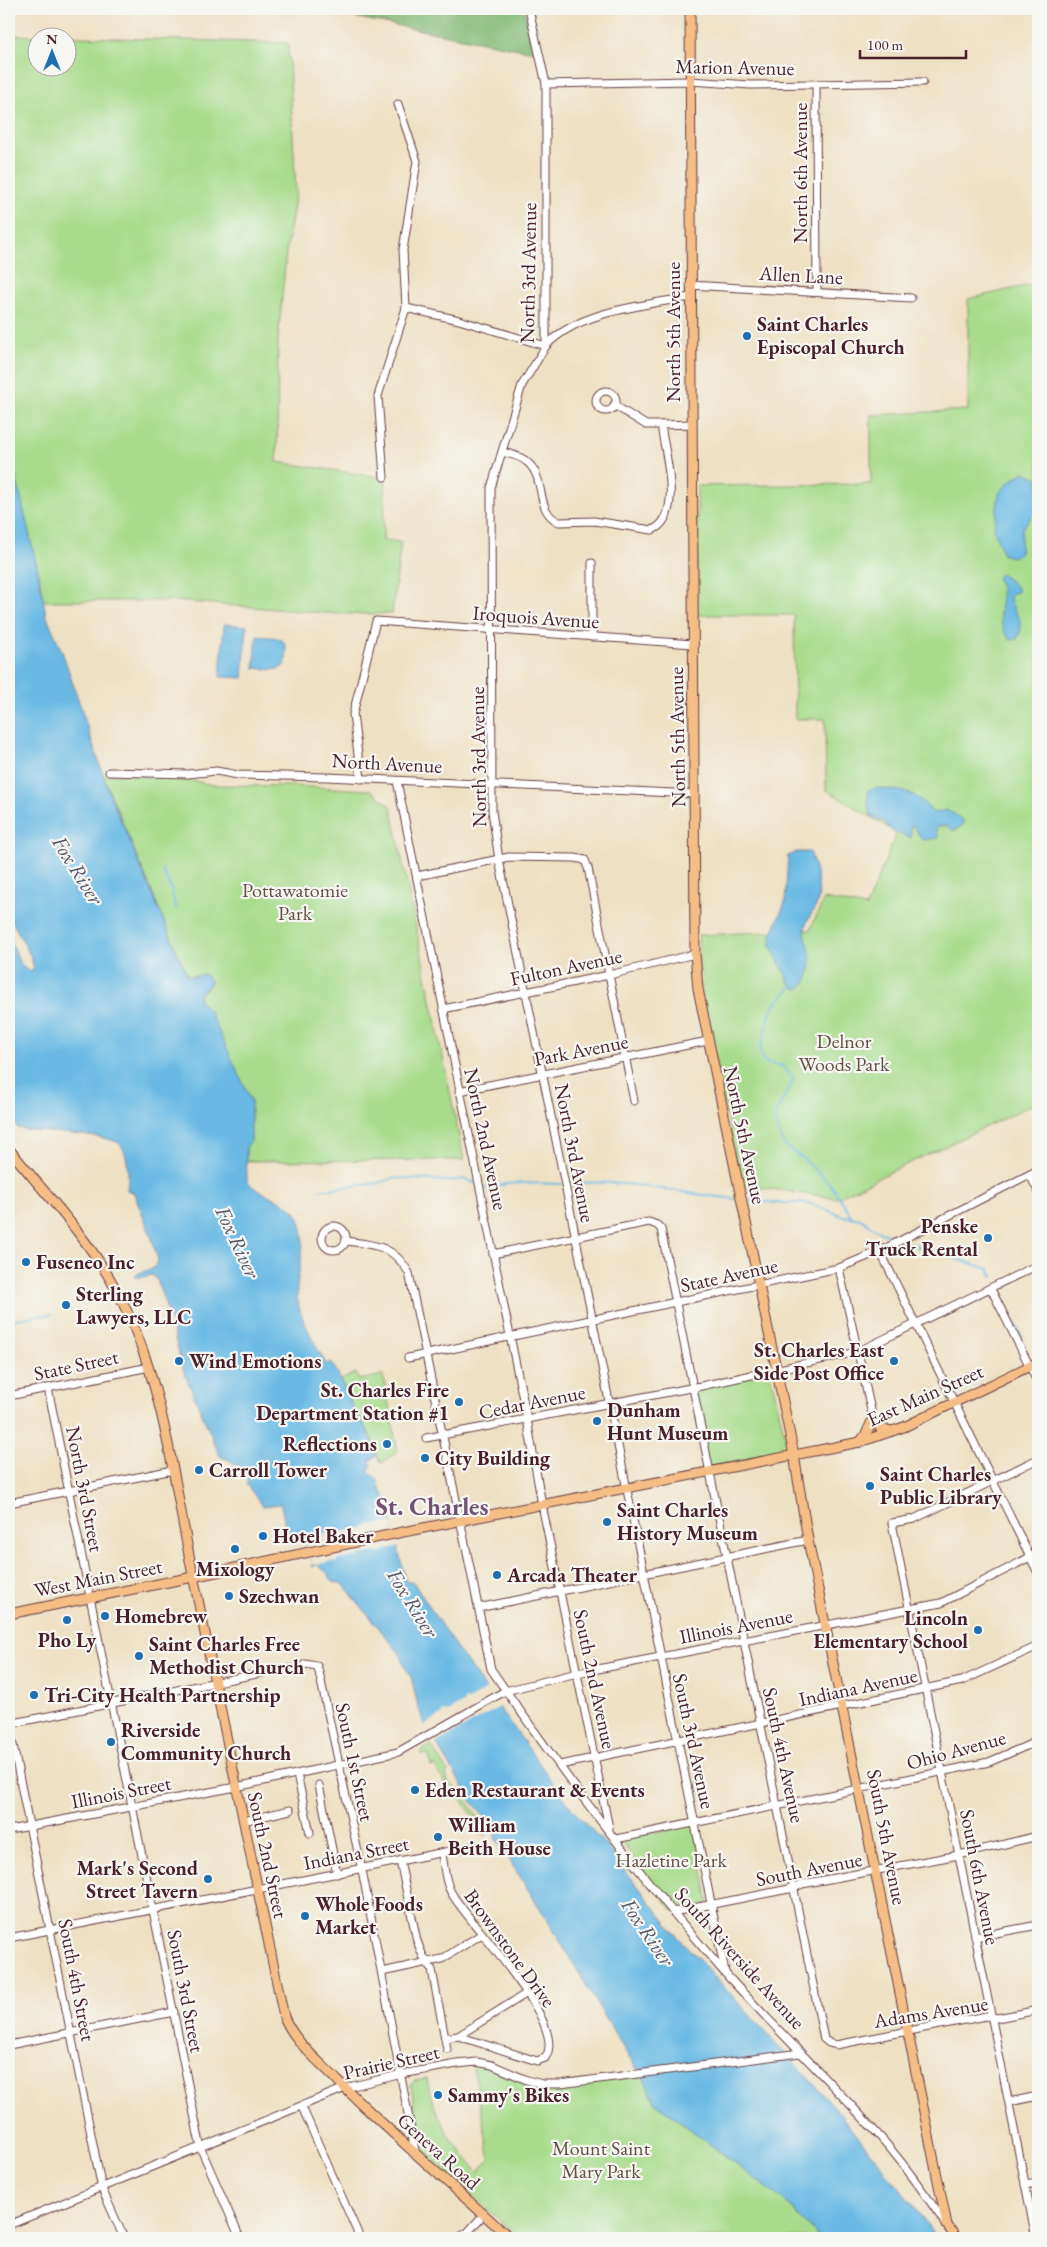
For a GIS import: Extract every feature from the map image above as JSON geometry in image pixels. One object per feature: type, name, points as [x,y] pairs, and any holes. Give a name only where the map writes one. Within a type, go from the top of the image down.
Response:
[{"type":"main road","name":"North 5th Avenue","points":[[690,9],[690,297],[695,954],[698,989],[708,1041],[775,1372],[794,1455]]},
{"type":"main road","name":"South 2nd Street","points":[[9,1149],[74,1226],[99,1261],[130,1318],[149,1367],[173,1470],[257,1890],[287,2023],[308,2053],[345,2088]]},
{"type":"main road","name":"East Main Street","points":[[460,1521],[860,1442],[893,1431],[1034,1364]]},
{"type":"main road","points":[[873,1418],[881,1429],[893,1431]]},
{"type":"main road","points":[[860,1442],[873,1418]]},
{"type":"main road","name":"South 5th Avenue","points":[[794,1455],[808,1540],[947,2225]]},
{"type":"main road","name":"West Main Street","points":[[9,1614],[460,1521]]},
{"type":"main road","name":"Geneva Road","points":[[345,2088],[510,2238]]},
{"type":"main road","name":"South Riverside Avenue","points":[[947,2225],[956,2238]]},
{"type":"street","name":"North 3rd Avenue","points":[[529,9],[546,84],[546,346],[524,382],[491,488],[494,784],[492,811],[499,860],[610,1404],[625,1488]]},
{"type":"street","name":"Marion Avenue","points":[[546,84],[690,81],[750,85],[923,82]]},
{"type":"street","name":"North 6th Avenue","points":[[816,84],[817,292]]},
{"type":"street","points":[[384,477],[378,396],[406,308],[403,250],[417,161],[398,104]]},
{"type":"street","name":"Allen Lane","points":[[690,285],[911,298]]},
{"type":"street","points":[[406,308],[459,320],[546,346],[556,335],[606,312],[690,297]]},
{"type":"street","points":[[614,406],[646,425],[692,424]]},
{"type":"street","points":[[502,452],[528,462],[537,474],[545,511],[553,520],[559,522],[609,522],[652,530],[658,528],[666,517],[671,497],[671,483],[661,425]]},
{"type":"street","points":[[592,564],[592,637]]},
{"type":"street","name":"Iroquois Avenue","points":[[361,779],[353,714],[376,621],[693,644]]},
{"type":"street","name":"North Avenue","points":[[109,772],[188,774],[216,771],[238,775],[494,784],[695,794]]},
{"type":"street","name":"North 2nd Avenue","points":[[398,781],[527,1419],[542,1505]]},
{"type":"street","points":[[417,876],[508,857],[575,858],[585,860],[634,1101]]},
{"type":"street","name":"Fulton Avenue","points":[[443,1009],[609,975],[695,954]]},
{"type":"street","name":"Park Avenue","points":[[460,1091],[708,1041]]},
{"type":"street","name":"State Avenue","points":[[408,1358],[839,1268],[880,1252],[969,1204],[1038,1170]]},
{"type":"street","points":[[1030,1175],[1038,1191]]},
{"type":"street","name":"South 4th Avenue","points":[[575,1237],[649,1222],[661,1229],[824,2039],[829,2043]]},
{"type":"street","points":[[493,1254],[575,1237]]},
{"type":"street","name":"South Riverside Avenue","points":[[346,1242],[380,1246],[392,1252],[402,1261],[409,1274],[491,1669],[560,1765],[673,1912],[724,1972],[875,2131],[925,2193],[947,2225]]},
{"type":"street","points":[[880,1252],[1038,1573]]},
{"type":"street","name":"Cedar Avenue","points":[[426,1438],[775,1372],[857,1352],[1038,1265]]},
{"type":"street","points":[[839,1268],[873,1418]]},
{"type":"street","points":[[991,1289],[1034,1364],[1038,1383]]},
{"type":"street","name":"State Street","points":[[9,1396],[149,1367]]},
{"type":"street","name":"North 3rd Street","points":[[48,1388],[90,1596]]},
{"type":"street","points":[[993,1482],[1038,1459]]},
{"type":"street","points":[[9,1503],[173,1470]]},
{"type":"street","name":"South 6th Avenue","points":[[993,1482],[914,1520],[892,1523],[1036,2238]]},
{"type":"street","name":"South 3rd Avenue","points":[[625,1488],[712,1904],[724,1972]]},
{"type":"street","name":"South 2nd Avenue","points":[[542,1505],[610,1831]]},
{"type":"street","points":[[478,1608],[808,1540]]},
{"type":"street","name":"Illinois Avenue","points":[[492,1699],[505,1691],[577,1672],[941,1603],[1038,1553]]},
{"type":"street","name":"South 3rd Street","points":[[90,1596],[201,2149],[240,2238]]},
{"type":"street","name":"Indiana Avenue","points":[[560,1765],[962,1682],[1038,1646]]},
{"type":"street","name":"South 1st Street","points":[[305,1664],[314,1664],[319,1672],[382,1972],[415,2151]]},
{"type":"street","points":[[9,1725],[112,1702],[266,1672]]},
{"type":"street","name":"Illinois Street","points":[[9,1830],[236,1787],[398,1752],[492,1699]]},
{"type":"street","name":"South 4th Street","points":[[9,1725],[102,2189],[124,2238]]},
{"type":"street","name":"Ohio Avenue","points":[[616,1839],[989,1762],[1038,1741]]},
{"type":"street","points":[[297,1774],[310,1833]]},
{"type":"street","points":[[319,1785],[337,1874]]},
{"type":"street","points":[[243,1821],[290,1810]]},
{"type":"street","name":"South Avenue","points":[[673,1912],[794,1888],[802,1884],[876,1872],[959,1855],[1038,1836]]},
{"type":"street","name":"Indiana Street","points":[[9,1938],[475,1846]]},
{"type":"street","name":"Brownstone Drive","points":[[442,1853],[451,1894],[527,1993],[543,2021],[550,2042],[549,2053],[541,2061],[458,2036]]},
{"type":"street","points":[[400,1861],[417,1941],[423,1956],[432,1970],[447,2049]]},
{"type":"street","points":[[975,1937],[1038,1925]]},
{"type":"street","points":[[382,1972],[450,1956],[482,1934]]},
{"type":"street","points":[[445,2038],[458,2036],[527,1993]]},
{"type":"street","name":"Adams Avenue","points":[[829,2043],[836,2045],[986,2016],[998,2018],[1038,2010]]},
{"type":"street","points":[[9,2045],[174,2012]]},
{"type":"street","name":"Prairie Street","points":[[9,2225],[201,2149],[345,2088],[402,2074],[477,2062],[492,2065],[527,2080],[542,2084],[560,2084],[800,2053]]},
{"type":"street","points":[[1008,2102],[1038,2096]]},
{"type":"street","points":[[302,2107],[360,2238]]},
{"type":"street","points":[[1025,2185],[1038,2183]]},
{"type":"street","points":[[458,2238],[468,2232],[484,2214]]},
{"type":"green space","points":[[312,9],[524,9],[534,52]]},
{"type":"green space","points":[[9,35],[28,36],[28,78],[78,78],[78,37],[288,43],[296,193],[286,254],[278,340],[277,462],[386,478],[383,540],[401,542],[392,614],[339,614],[174,601],[43,601],[39,575],[12,474],[9,473]]},
{"type":"green space","name":"Delnor Woods Park","points":[[1038,283],[1038,1102],[836,1198],[741,1185],[701,989],[698,935],[810,930],[824,899],[866,907],[897,833],[826,790],[825,719],[795,719],[794,615],[697,615],[697,486],[871,484],[871,415],[968,410],[968,299]]},
{"type":"green space","name":"Pottawatomie Park","points":[[115,774],[193,781],[214,785],[295,786],[370,790],[391,806],[464,1160],[246,1161],[246,1147],[205,1008],[199,1000],[199,994],[207,988],[196,976],[187,975],[103,776]]},
{"type":"green space","points":[[770,1372],[788,1450],[709,1468],[692,1388]]},
{"type":"green space","points":[[356,1373],[359,1380],[383,1375],[398,1451],[382,1463],[377,1455],[374,1441],[353,1408],[341,1380]]},
{"type":"green space","points":[[431,1745],[448,1771],[446,1775],[448,1782],[460,1791],[487,1829],[486,1835],[479,1834],[485,1830],[454,1792],[450,1793],[435,1766],[431,1767],[429,1754],[421,1755],[421,1751]]},
{"type":"green space","name":"Hazletine Park","points":[[694,1824],[709,1903],[673,1911],[620,1840]]},
{"type":"green space","name":"Mount Saint Mary Park","points":[[473,2065],[493,2068],[542,2086],[643,2076],[655,2102],[793,2208],[800,2219],[820,2238],[519,2238],[427,2154],[419,2140],[411,2085],[414,2081],[427,2079],[439,2117],[461,2151],[478,2172],[490,2159]]},
{"type":"water","points":[[1024,472],[1038,478],[1038,508],[1022,529],[1020,553],[1014,557],[1003,555],[994,530],[999,493],[1009,482]]},
{"type":"water","name":"Fox River","points":[[9,473],[16,477],[39,575],[46,615],[63,654],[109,792],[187,975],[193,977],[204,974],[210,980],[210,985],[199,994],[199,1000],[209,1010],[251,1100],[251,1141],[246,1147],[247,1181],[259,1191],[286,1204],[297,1215],[301,1224],[303,1244],[297,1285],[300,1311],[326,1364],[331,1362],[335,1368],[358,1417],[373,1442],[377,1455],[370,1461],[372,1466],[368,1471],[378,1480],[378,1484],[387,1501],[406,1582],[413,1582],[453,1643],[572,1809],[603,1842],[677,1936],[832,2104],[923,2218],[935,2238],[820,2238],[800,2219],[793,2208],[655,2102],[643,2076],[630,2059],[548,1921],[496,1839],[490,1822],[472,1802],[424,1723],[411,1677],[404,1666],[401,1655],[343,1584],[333,1582],[328,1573],[317,1565],[311,1567],[313,1564],[304,1540],[288,1543],[281,1504],[263,1506],[246,1484],[248,1482],[240,1470],[234,1463],[221,1457],[219,1454],[183,1370],[171,1322],[157,1280],[153,1275],[137,1278],[134,1275],[154,1268],[158,1260],[151,1236],[134,1193],[127,1190],[128,1167],[126,1155],[121,1145],[92,1136],[26,1130],[18,1128],[9,1119],[9,941],[13,945],[21,964],[31,972],[34,968],[31,957],[9,915]]},
{"type":"water","points":[[1001,574],[1016,586],[1018,592],[1010,594],[1012,606],[1021,626],[1017,639],[1010,640],[1001,623],[1001,593],[997,577]]},
{"type":"water","points":[[224,624],[247,626],[243,678],[220,677]]},
{"type":"water","points":[[257,636],[279,638],[285,644],[286,661],[283,666],[273,670],[254,668]]},
{"type":"water","points":[[877,788],[909,793],[927,805],[933,813],[948,810],[963,820],[963,825],[953,831],[948,826],[937,826],[936,832],[939,838],[922,840],[914,826],[911,826],[911,838],[893,832],[884,822],[871,816],[868,806],[868,790]]},
{"type":"water","points":[[796,852],[810,852],[819,890],[815,909],[805,927],[811,965],[809,976],[799,989],[792,987],[771,946],[771,935],[785,903],[788,856]]},
{"type":"pier","points":[[392,1522],[399,1547],[382,1551],[381,1554],[376,1552],[359,1555],[358,1558],[338,1560],[336,1563],[332,1561],[313,1565],[304,1540],[323,1536],[324,1533],[329,1534],[367,1527],[368,1524]]},
{"type":"pier","points":[[488,1688],[501,1706],[435,1744],[424,1725],[442,1715],[443,1711],[448,1712],[463,1703],[465,1699],[469,1700]]},
{"type":"waterway","points":[[162,870],[171,889],[176,909]]},
{"type":"waterway","points":[[792,987],[772,1007],[760,1051],[764,1062],[783,1066],[794,1079],[776,1113],[776,1124],[785,1146],[804,1159],[831,1185],[852,1217]]},
{"type":"waterway","points":[[320,1190],[379,1183],[394,1178],[450,1181],[464,1179],[477,1184]]},
{"type":"waterway","points":[[567,1184],[588,1182],[610,1183],[738,1199]]},
{"type":"waterway","points":[[481,1187],[492,1188],[515,1183],[562,1184]]},
{"type":"waterway","points":[[745,1200],[775,1203],[808,1203],[843,1216],[861,1219],[881,1233],[892,1235]]},
{"type":"waterway","points":[[909,1242],[919,1247],[989,1269],[993,1277]]},
{"type":"waterway","points":[[1002,1294],[1004,1303],[1022,1336]]},
{"type":"waterway","points":[[9,1320],[52,1314]]},
{"type":"tunnel","points":[[266,1672],[305,1664]]},
{"type":"place","name":"Saint Charles Episcopal Church","points":[[747,336]]},
{"type":"place","name":"Penske Truck Rental","points":[[988,1238]]},
{"type":"place","name":"Fuseneo Inc","points":[[26,1262]]},
{"type":"place","name":"Sterling Lawyers, LLC","points":[[66,1305]]},
{"type":"place","name":"Wind Emotions","points":[[179,1361]]},
{"type":"place","name":"St. Charles East Side Post Office","points":[[894,1361]]},
{"type":"place","name":"St. Charles Fire Department Station #1","points":[[459,1402]]},
{"type":"place","name":"Dunham Hunt Museum","points":[[597,1421]]},
{"type":"place","name":"Reflections","points":[[387,1444]]},
{"type":"place","name":"City Building","points":[[425,1458]]},
{"type":"place","name":"Carroll Tower","points":[[199,1470]]},
{"type":"place","name":"Saint Charles Public Library","points":[[870,1486]]},
{"type":"place","name":"Saint Charles History Museum","points":[[607,1522]]},
{"type":"place","name":"Hotel Baker","points":[[263,1536]]},
{"type":"place","name":"Mixology","points":[[235,1549]]},
{"type":"place","name":"Arcada Theater","points":[[497,1575]]},
{"type":"place","name":"Szechwan","points":[[229,1596]]},
{"type":"place","name":"Homebrew","points":[[105,1616]]},
{"type":"place","name":"Pho Ly","points":[[67,1620]]},
{"type":"place","name":"Lincoln Elementary School","points":[[978,1630]]},
{"type":"place","name":"Saint Charles Free Methodist Church","points":[[139,1656]]},
{"type":"place","name":"Tri-City Health Partnership","points":[[34,1695]]},
{"type":"place","name":"Riverside Community Church","points":[[111,1742]]},
{"type":"place","name":"Eden Restaurant & Events","points":[[415,1790]]},
{"type":"place","name":"William Beith House","points":[[438,1837]]},
{"type":"place","name":"Mark's Second Street Tavern","points":[[208,1879]]},
{"type":"place","name":"Whole Foods Market","points":[[305,1916]]},
{"type":"place","name":"Sammy's Bikes","points":[[438,2095]]},
{"type":"district","name":"St. Charles","points":[[432,1506]]}]
